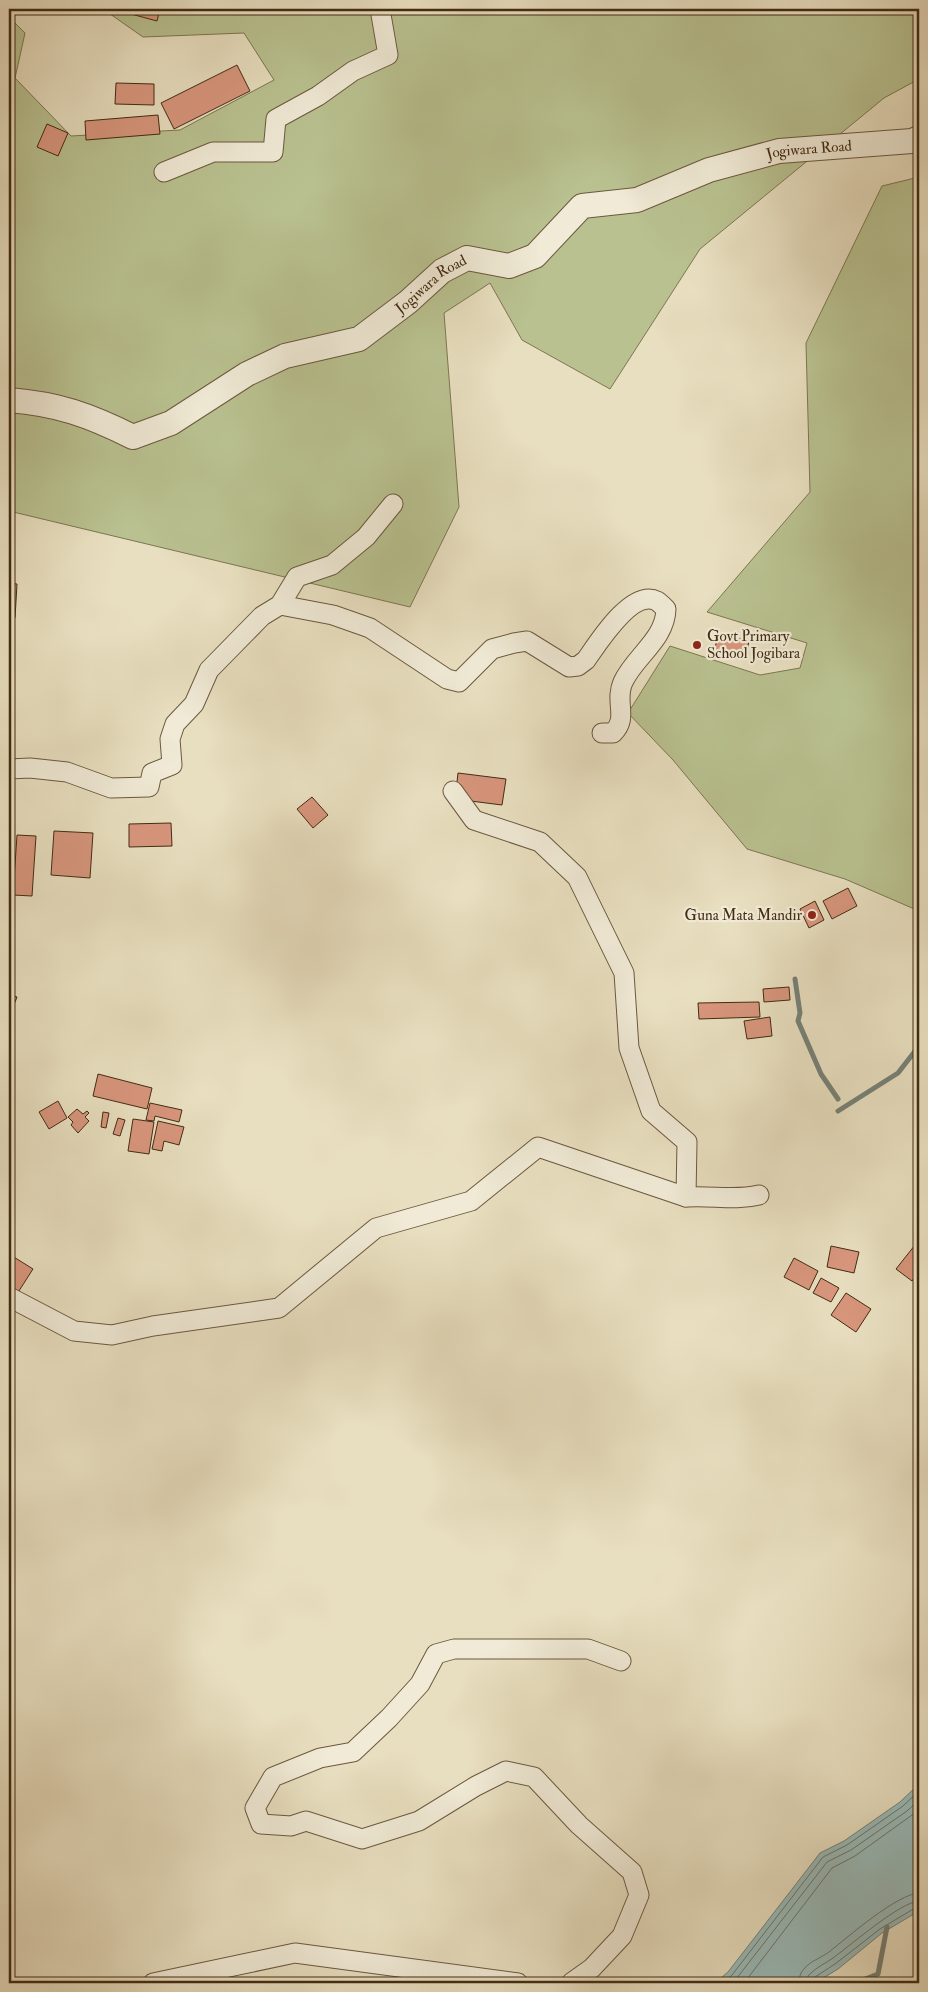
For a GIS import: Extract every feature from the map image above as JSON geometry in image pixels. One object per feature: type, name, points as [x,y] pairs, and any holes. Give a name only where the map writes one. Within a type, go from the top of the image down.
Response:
[{"type":"street","points":[[164,172],[214,152],[273,152],[276,119],[318,96],[353,71],[388,55],[380,9]]},
{"type":"street","name":"Jogiwara Road","points":[[9,400],[62,408],[102,422],[133,437],[171,423],[247,374],[285,356],[359,339],[408,302],[442,271],[467,258],[509,266],[536,256],[582,206],[637,200],[709,170],[780,152],[912,141],[919,138]]},
{"type":"street","points":[[9,769],[30,768],[67,772],[112,788],[149,787],[152,773],[172,765],[170,739],[175,724],[194,704],[209,670],[262,616],[280,605],[297,577],[332,565],[366,537],[393,504]]},
{"type":"street","points":[[280,605],[333,615],[370,628],[447,679],[459,682],[492,649],[528,641],[564,665],[569,667],[578,666],[586,660],[625,610],[644,600],[656,600],[666,609],[666,618],[658,636],[622,683],[619,704],[622,720],[618,728],[613,734],[602,733]]},
{"type":"street","points":[[453,792],[474,820],[540,842],[577,877],[624,973],[629,1048],[651,1111],[687,1142],[686,1197]]},
{"type":"street","points":[[9,1297],[74,1331],[112,1335],[153,1326],[279,1308],[376,1228],[471,1201],[538,1147],[686,1197],[705,1196],[744,1199],[759,1195]]},
{"type":"street","points":[[571,1983],[592,1968],[622,1936],[639,1895],[632,1872],[579,1825],[534,1777],[506,1771],[476,1786],[419,1821],[362,1838],[306,1822],[291,1826],[261,1824],[255,1808],[273,1776],[320,1758],[353,1752],[390,1718],[420,1684],[436,1654],[454,1649],[588,1649],[621,1661]]},
{"type":"street","points":[[153,1983],[295,1953],[518,1983]]},
{"type":"green space","points":[[103,9],[919,9],[919,79],[884,98],[700,249],[610,389],[522,340],[490,283],[444,313],[459,507],[410,607],[9,511],[9,17],[25,33],[15,78],[71,136],[180,130],[274,80],[244,33],[143,37]]},
{"type":"green space","points":[[919,177],[919,911],[845,879],[747,849],[673,760],[628,713],[670,646],[760,675],[800,668],[807,643],[707,612],[810,492],[806,343],[882,186]]},
{"type":"water","points":[[919,1784],[919,1911],[882,1933],[838,1969],[815,1983],[715,1983],[728,1972],[820,1853],[844,1841],[900,1802]]},
{"type":"building","points":[[132,9],[160,9],[157,21],[131,14]]},
{"type":"building","points":[[237,65],[250,91],[174,129],[161,103]]},
{"type":"building","points":[[116,83],[154,84],[154,105],[115,104]]},
{"type":"building","points":[[158,115],[160,134],[86,140],[85,121]]},
{"type":"building","points":[[47,124],[68,133],[58,156],[37,147]]},
{"type":"building","points":[[9,583],[17,584],[15,618],[9,617]]},
{"type":"building","name":"Govt Primary School Jogibara","points":[[718,634],[749,641],[745,659],[714,653]]},
{"type":"building","points":[[9,746],[13,759],[9,761]]},
{"type":"building","points":[[458,773],[506,779],[502,805],[455,799]]},
{"type":"building","points":[[312,797],[328,815],[313,828],[297,809]]},
{"type":"building","points":[[171,823],[172,846],[129,847],[129,824]]},
{"type":"building","points":[[54,831],[93,833],[90,878],[51,875]]},
{"type":"building","points":[[17,835],[36,836],[32,896],[13,895]]},
{"type":"building","points":[[848,888],[857,906],[832,919],[823,901]]},
{"type":"building","name":"Guna Mata Mandir","points":[[815,901],[824,920],[809,928],[800,909]]},
{"type":"building","points":[[9,969],[14,970],[9,984]]},
{"type":"building","points":[[789,987],[790,1000],[764,1002],[763,989]]},
{"type":"building","points":[[9,994],[17,997],[10,1015],[9,1015]]},
{"type":"building","points":[[759,1002],[760,1017],[699,1019],[698,1003]]},
{"type":"building","points":[[770,1017],[772,1036],[747,1039],[744,1021]]},
{"type":"building","points":[[98,1074],[152,1088],[147,1109],[93,1096]]},
{"type":"building","points":[[58,1101],[67,1118],[49,1129],[39,1112]]},
{"type":"building","points":[[150,1103],[182,1110],[179,1122],[155,1116],[154,1121],[146,1120]]},
{"type":"building","points":[[77,1109],[83,1114],[87,1111],[89,1113],[85,1117],[89,1121],[78,1133],[71,1125],[73,1122],[68,1117]]},
{"type":"building","points":[[103,1112],[109,1113],[106,1128],[101,1127]]},
{"type":"building","points":[[118,1118],[125,1120],[120,1136],[113,1134]]},
{"type":"building","points":[[133,1119],[154,1122],[149,1154],[128,1151]]},
{"type":"building","points":[[158,1121],[184,1127],[179,1145],[164,1141],[162,1151],[152,1149]]},
{"type":"building","points":[[915,1245],[919,1248],[919,1271],[912,1281],[896,1269]]},
{"type":"building","points":[[831,1246],[859,1252],[854,1273],[827,1267]]},
{"type":"building","points":[[9,1254],[33,1269],[17,1294],[9,1289]]},
{"type":"building","points":[[794,1258],[818,1271],[809,1290],[784,1277]]},
{"type":"building","points":[[821,1278],[839,1288],[831,1302],[813,1293]]},
{"type":"building","points":[[919,1280],[919,1290],[914,1286]]},
{"type":"building","points":[[846,1293],[871,1309],[856,1332],[831,1315]]},
{"type":"waterway","points":[[795,979],[800,1013],[798,1021],[821,1074],[838,1099]]},
{"type":"waterway","points":[[838,1111],[898,1073],[919,1046]]},
{"type":"waterway","points":[[855,1983],[878,1974],[887,1927]]},
{"type":"place","name":"Govt Primary School Jogibara","points":[[697,645]]},
{"type":"place","name":"Guna Mata Mandir","points":[[812,915]]}]
